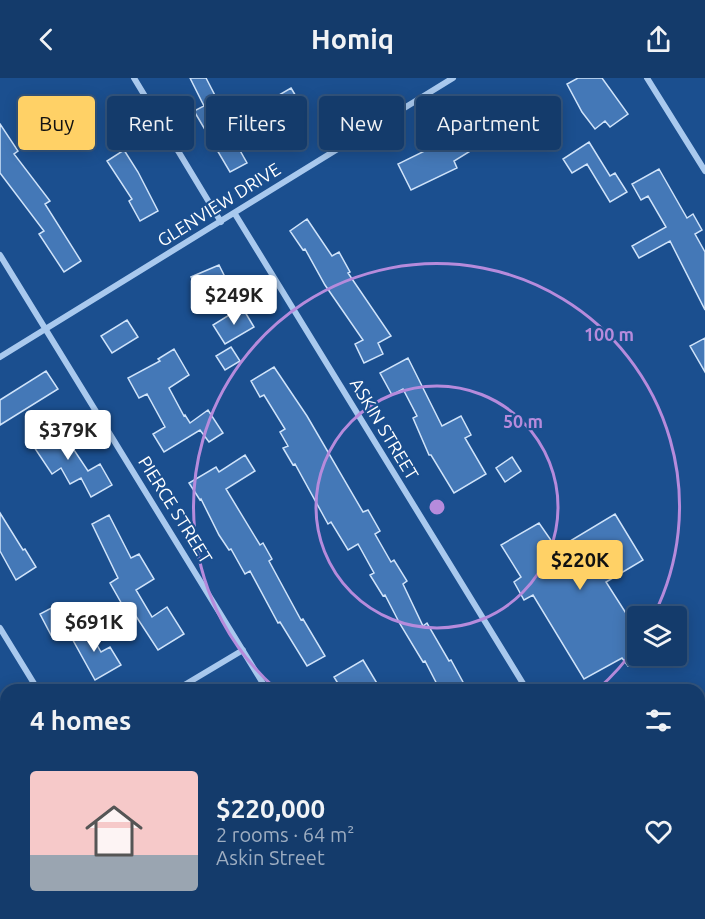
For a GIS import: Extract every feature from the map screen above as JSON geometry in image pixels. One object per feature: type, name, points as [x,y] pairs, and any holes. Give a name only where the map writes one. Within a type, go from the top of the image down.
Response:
[{"type":"street","points":[[134,78],[221,222]]},
{"type":"street","name":"GLENVIEW DRIVE","points":[[0,357],[453,78]]},
{"type":"street","points":[[647,78],[705,171]]},
{"type":"street","name":"ASKIN STREET","points":[[235,214],[523,684]]},
{"type":"street","name":"PIERCE STREET","points":[[0,255],[263,684]]},
{"type":"street","points":[[0,628],[34,684]]},
{"type":"street","points":[[187,684],[243,650]]},
{"type":"building","points":[[190,78],[206,78],[215,96],[206,96],[206,131],[194,111],[204,106]]},
{"type":"building","points":[[578,78],[602,78],[628,114],[610,127],[605,121],[595,129],[582,112],[567,84]]},
{"type":"building","points":[[291,88],[296,96],[277,96]]},
{"type":"building","points":[[0,124],[18,151],[14,154],[50,201],[45,204],[81,261],[64,272],[39,234],[44,231],[0,173]]},
{"type":"building","points":[[589,142],[610,176],[615,173],[627,192],[610,202],[587,164],[572,173],[563,159]]},
{"type":"building","points":[[124,150],[158,211],[140,221],[129,201],[132,199],[107,161]]},
{"type":"building","points":[[217,150],[240,150],[247,163],[230,172]]},
{"type":"building","points":[[427,150],[472,150],[454,161],[457,168],[411,190],[398,164]]},
{"type":"building","points":[[659,169],[687,218],[693,214],[702,230],[695,234],[705,252],[705,310],[670,241],[639,258],[632,246],[666,227],[648,196],[641,200],[632,184]]},
{"type":"building","points":[[307,219],[332,256],[339,252],[350,272],[348,273],[391,336],[378,343],[383,354],[364,363],[355,344],[363,340],[325,285],[305,249],[303,250],[290,231]]},
{"type":"building","points":[[219,265],[228,283],[200,296],[191,277]]},
{"type":"building","points":[[242,307],[254,327],[225,344],[213,325]]},
{"type":"building","points":[[127,320],[138,337],[112,353],[101,336]]},
{"type":"building","points":[[705,338],[705,372],[690,346]]},
{"type":"building","points":[[231,347],[240,361],[225,370],[216,356]]},
{"type":"building","points":[[174,349],[189,375],[169,388],[184,416],[190,423],[208,410],[223,433],[209,442],[200,430],[164,452],[153,434],[165,427],[147,394],[139,398],[128,378],[160,361],[158,359]]},
{"type":"building","points":[[408,358],[442,426],[461,416],[471,435],[465,438],[486,474],[454,493],[429,455],[413,418],[417,416],[403,389],[392,395],[380,373]]},
{"type":"building","points":[[274,367],[307,416],[363,512],[368,510],[380,531],[375,534],[391,562],[394,560],[407,581],[403,584],[423,626],[427,623],[464,684],[437,684],[385,595],[383,596],[370,575],[374,573],[358,544],[348,550],[331,522],[328,524],[295,464],[293,465],[283,448],[288,446],[280,432],[285,429],[264,395],[260,397],[251,381]]},
{"type":"building","points":[[46,371],[58,389],[0,425],[0,400]]},
{"type":"building","points":[[56,423],[88,471],[100,464],[112,485],[91,497],[81,478],[70,484],[61,468],[52,474],[30,441]]},
{"type":"building","points":[[245,455],[255,471],[226,489],[260,545],[263,543],[272,559],[269,561],[301,620],[303,619],[325,656],[307,666],[280,622],[278,623],[250,571],[245,574],[231,549],[229,550],[219,535],[201,499],[189,483],[216,467],[219,472]]},
{"type":"building","points":[[512,457],[521,471],[505,482],[496,468]]},
{"type":"building","points":[[0,513],[36,567],[16,580],[0,551]]},
{"type":"building","points":[[615,514],[643,560],[606,582],[627,615],[627,665],[622,658],[584,679],[533,595],[524,600],[514,582],[521,577],[501,545],[539,523],[557,549]]},
{"type":"building","points":[[109,515],[131,558],[139,554],[154,579],[136,590],[152,617],[167,607],[184,634],[158,650],[132,610],[127,613],[110,583],[118,578],[92,524]]},
{"type":"building","points":[[59,604],[70,625],[51,635],[40,614]]},
{"type":"building","points":[[85,624],[101,652],[110,647],[121,665],[95,680],[69,633]]},
{"type":"building","points":[[363,660],[377,684],[338,684],[334,677]]}]
